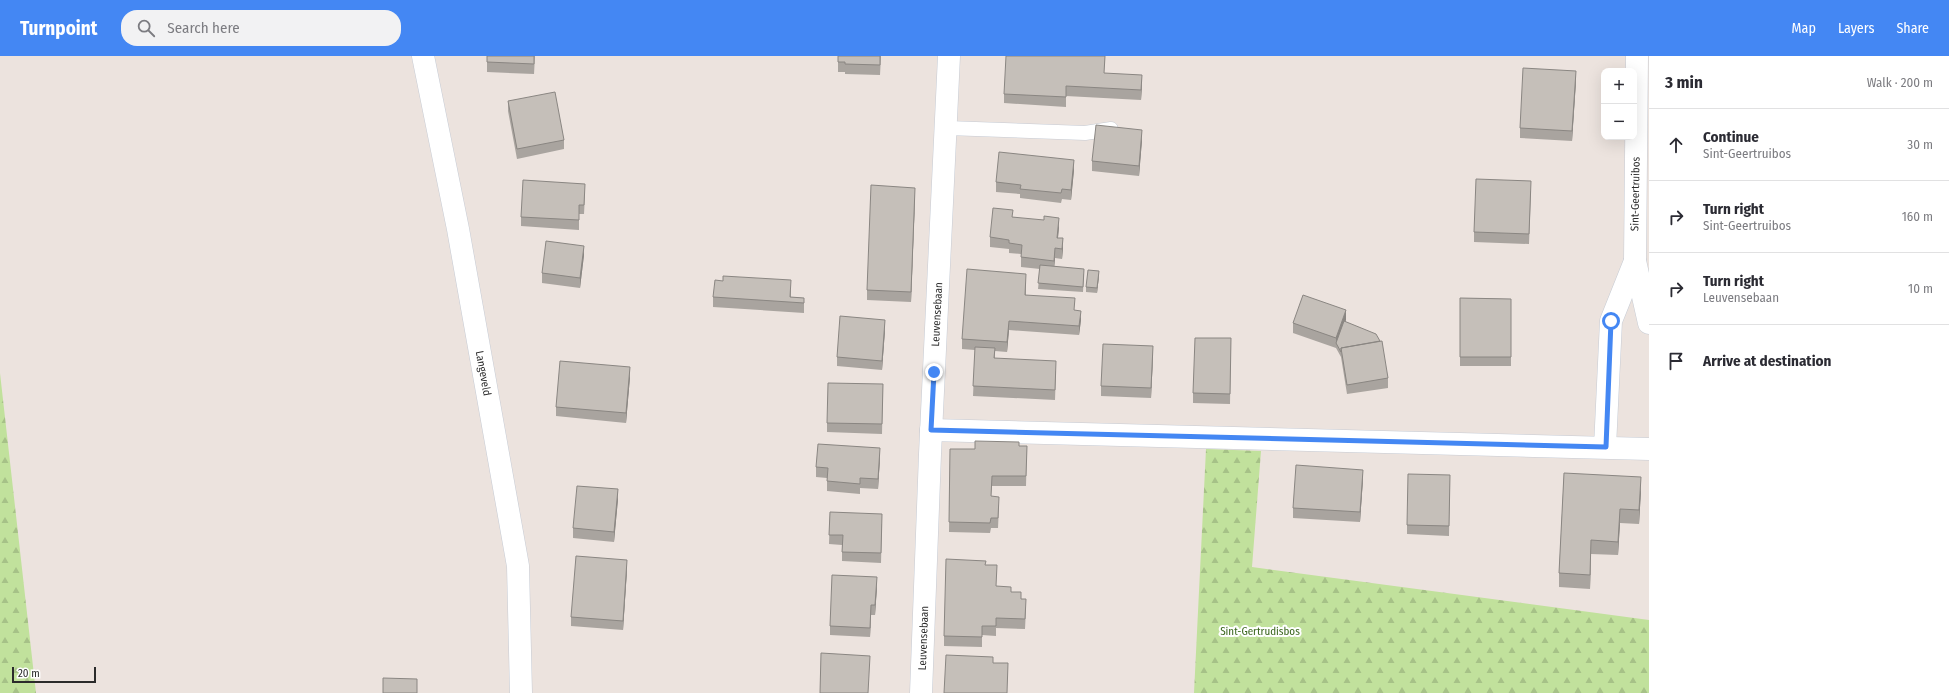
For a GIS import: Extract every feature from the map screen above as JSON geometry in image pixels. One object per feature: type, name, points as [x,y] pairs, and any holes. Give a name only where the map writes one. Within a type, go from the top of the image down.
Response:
[{"type":"street","name":"Langeveld","points":[[423,56],[458,229],[518,566],[521,693]]},
{"type":"street","name":"Leuvensebaan","points":[[921,693],[931,430],[950,56]]},
{"type":"street","name":"Sint-Geertruibos","points":[[1637,56],[1635,261],[1649,323]]},
{"type":"street","name":"Sint-Geertruibos","points":[[1606,447],[1611,321],[1635,261]]},
{"type":"street","points":[[931,430],[1649,449]]},
{"type":"lane","points":[[947,128],[1085,133],[1111,129]]},
{"type":"green space","points":[[0,373],[36,693],[0,693]]},
{"type":"green space","name":"Sint-Gertrudisbos","points":[[1206,449],[1261,451],[1252,567],[1649,620],[1649,693],[1194,693]]},
{"type":"building","points":[[487,56],[534,56],[534,64],[487,62]]},
{"type":"building","points":[[838,56],[880,56],[880,65],[845,64],[845,62],[838,62]]},
{"type":"building","points":[[1006,56],[1105,56],[1104,73],[1142,75],[1141,90],[1066,86],[1066,97],[1004,94]]},
{"type":"building","points":[[1523,68],[1576,71],[1572,131],[1520,128]]},
{"type":"building","points":[[555,92],[564,140],[517,149],[508,101]]},
{"type":"building","points":[[1096,125],[1142,130],[1139,166],[1092,161]]},
{"type":"building","points":[[999,152],[1074,160],[1071,190],[1062,189],[1061,193],[1020,189],[1021,185],[996,182]]},
{"type":"building","points":[[1476,179],[1531,181],[1529,234],[1474,232]]},
{"type":"building","points":[[523,180],[585,184],[584,205],[579,205],[579,220],[521,217]]},
{"type":"building","points":[[871,185],[915,188],[911,292],[867,290]]},
{"type":"building","points":[[993,208],[1013,210],[1012,217],[1044,220],[1044,216],[1059,218],[1057,238],[1063,238],[1062,249],[1055,248],[1054,261],[1021,257],[1022,245],[1009,243],[1009,240],[990,237]]},
{"type":"building","points":[[546,241],[584,246],[580,278],[542,273]]},
{"type":"building","points":[[1040,265],[1084,269],[1083,287],[1038,283]]},
{"type":"building","points":[[967,269],[1026,274],[1025,295],[1075,298],[1074,310],[1081,311],[1079,326],[1009,321],[1007,342],[962,339]]},
{"type":"building","points":[[1088,270],[1099,271],[1097,288],[1086,287]]},
{"type":"building","points":[[723,276],[791,280],[790,297],[804,298],[804,303],[713,297],[715,280],[723,281]]},
{"type":"building","points":[[1303,295],[1346,310],[1336,338],[1293,323]]},
{"type":"building","points":[[1460,298],[1511,299],[1511,357],[1460,357]]},
{"type":"building","points":[[840,316],[885,320],[882,361],[837,357]]},
{"type":"building","points":[[1344,321],[1376,334],[1380,341],[1341,348],[1341,352],[1336,343]]},
{"type":"building","points":[[1195,338],[1231,338],[1230,394],[1193,393]]},
{"type":"building","points":[[1382,341],[1388,378],[1347,385],[1341,348]]},
{"type":"building","points":[[1103,344],[1153,346],[1151,388],[1101,386]]},
{"type":"building","points":[[975,347],[995,348],[994,358],[1056,361],[1055,390],[973,386]]},
{"type":"building","points":[[560,361],[630,367],[626,413],[556,407]]},
{"type":"building","points":[[828,383],[883,384],[882,424],[827,423]]},
{"type":"building","points":[[975,441],[1019,442],[1019,446],[1027,446],[1026,476],[992,476],[991,496],[999,497],[998,518],[991,518],[990,523],[949,522],[950,449],[975,449]]},
{"type":"building","points":[[818,444],[880,448],[878,479],[860,478],[860,484],[827,481],[828,468],[816,467]]},
{"type":"building","points":[[1296,465],[1363,470],[1360,512],[1293,508]]},
{"type":"building","points":[[1564,473],[1641,477],[1639,510],[1620,509],[1618,542],[1591,540],[1590,575],[1559,573]]},
{"type":"building","points":[[1408,474],[1450,475],[1449,526],[1407,525]]},
{"type":"building","points":[[577,486],[618,489],[614,532],[573,528]]},
{"type":"building","points":[[830,512],[882,514],[881,553],[842,552],[843,535],[829,535]]},
{"type":"building","points":[[576,556],[627,560],[623,621],[571,617]]},
{"type":"building","points":[[946,559],[986,561],[985,565],[997,565],[996,586],[1011,587],[1011,592],[1021,592],[1021,599],[1026,599],[1025,619],[996,618],[996,626],[982,626],[982,637],[944,636]]},
{"type":"building","points":[[832,575],[877,577],[875,605],[871,605],[870,628],[830,626]]},
{"type":"building","points":[[821,653],[870,656],[868,693],[820,693]]},
{"type":"building","points":[[946,655],[993,657],[993,663],[1008,663],[1007,693],[944,693]]},
{"type":"building","points":[[383,678],[417,679],[417,693],[383,693]]},
{"type":"route","points":[[934,372],[931,430],[1606,447],[1611,321]]}]
